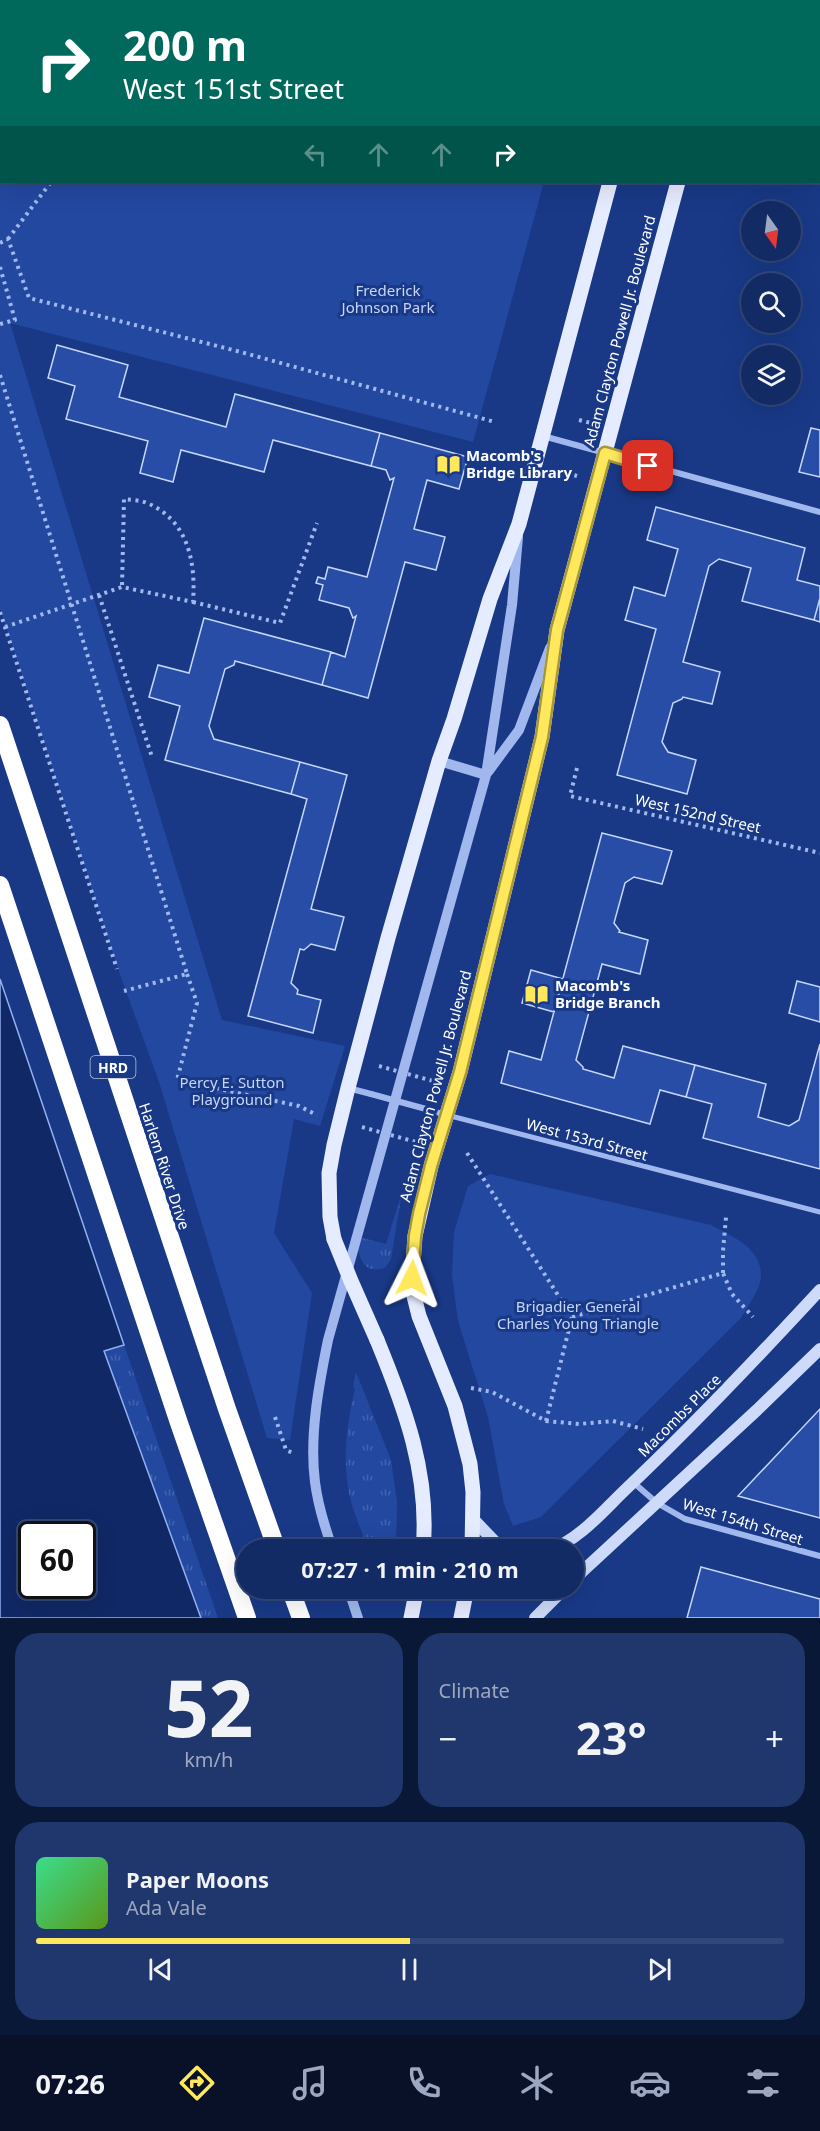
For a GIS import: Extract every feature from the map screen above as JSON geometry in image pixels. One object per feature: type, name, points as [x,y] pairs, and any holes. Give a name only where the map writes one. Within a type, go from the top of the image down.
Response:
[{"type":"highway","name":"Harlem River Drive","points":[[0,725],[272,1539]]},
{"type":"highway","points":[[0,885],[179,1423],[247,1618]]},
{"type":"highway","points":[[294,1599],[301,1618]]},
{"type":"main road","name":"Adam Clayton Powell Jr. Boulevard","points":[[424,1539],[423,1489],[418,1457],[400,1395],[334,1239],[330,1217],[330,1173],[334,1144],[388,938],[439,761],[490,599],[519,524],[609,183]]},
{"type":"main road","name":"Adam Clayton Powell Jr. Boulevard","points":[[473,1539],[474,1520],[470,1464],[455,1406],[419,1316],[412,1278],[415,1236],[419,1214],[460,1072],[542,737],[557,630],[678,183]]},
{"type":"main road","name":"Macombs Place","points":[[570,1539],[586,1527],[695,1421],[820,1290]]},
{"type":"main road","points":[[584,1570],[765,1403],[820,1349]]},
{"type":"main road","points":[[474,1520],[492,1539]]},
{"type":"main road","points":[[411,1618],[415,1599]]},
{"type":"main road","points":[[461,1618],[465,1599]]},
{"type":"main road","points":[[535,1618],[554,1599]]},
{"type":"street","points":[[542,436],[820,512]]},
{"type":"street","name":"Adam Clayton Powell Jr. Boulevard","points":[[330,1539],[319,1506],[315,1482],[316,1408],[321,1373],[328,1340],[486,775],[512,605],[519,524]]},
{"type":"street","name":"Adam Clayton Powell Jr. Boulevard","points":[[486,775],[519,730],[557,630]]},
{"type":"street","points":[[439,761],[486,775]]},
{"type":"street","name":"West 153rd Street","points":[[348,1088],[820,1212]]},
{"type":"street","name":"West 154th Street","points":[[633,1482],[657,1503],[685,1519],[820,1556]]},
{"type":"street","points":[[352,1599],[358,1618]]},
{"type":"path","points":[[0,243],[8,239],[50,183]]},
{"type":"path","points":[[8,239],[29,298],[237,351],[495,422]]},
{"type":"path","points":[[0,267],[15,320],[0,324]]},
{"type":"path","points":[[0,375],[197,1003],[177,1080],[299,1106],[317,1115]]},
{"type":"path","points":[[560,471],[583,478]]},
{"type":"path","points":[[122,587],[124,499],[145,502],[166,513],[177,526],[190,552],[195,575],[193,602]]},
{"type":"path","points":[[5,627],[122,587],[280,623],[317,524]]},
{"type":"path","points":[[99,595],[152,757]]},
{"type":"path","points":[[0,612],[117,969]]},
{"type":"path","name":"West 152nd Street","points":[[577,768],[570,796],[820,853]]},
{"type":"path","points":[[124,991],[188,974]]},
{"type":"path","points":[[379,1066],[433,1081]]},
{"type":"path","points":[[362,1127],[416,1142]]},
{"type":"path","points":[[467,1153],[572,1317],[546,1421]]},
{"type":"path","points":[[726,1217],[723,1273],[732,1294],[753,1317]]},
{"type":"path","points":[[572,1317],[723,1273]]},
{"type":"path","points":[[471,1388],[492,1392],[546,1421],[579,1424],[613,1421],[643,1429]]},
{"type":"path","points":[[275,1417],[286,1450]]},
{"type":"green space","points":[[0,183],[544,183],[473,442],[10,323],[222,1020],[345,1046],[320,1126],[294,1119],[274,1233],[312,1293],[290,1440],[267,1438],[159,1082],[118,969],[0,608]]},
{"type":"green space","name":"Brigadier General Charles Young Triangle","points":[[490,1174],[711,1225],[736,1238],[750,1250],[760,1265],[761,1275],[757,1292],[741,1318],[541,1517],[513,1526],[504,1504],[488,1417],[458,1321],[452,1275],[454,1232],[468,1186]]},
{"type":"green space","points":[[402,1192],[391,1259],[385,1268],[370,1269],[362,1262],[355,1236],[386,1244]]},
{"type":"green space","points":[[124,1345],[218,1618],[201,1618],[104,1351]]},
{"type":"green space","points":[[356,1372],[391,1460],[397,1502],[396,1539],[364,1539],[352,1505],[347,1476],[346,1447],[355,1389],[353,1386]]},
{"type":"shaded area","points":[[0,979],[124,1345],[104,1351],[201,1618],[0,1618]]},
{"type":"building","points":[[57,345],[128,365],[119,397],[226,427],[235,394],[380,433],[371,466],[273,440],[264,472],[181,450],[173,482],[140,473],[148,441],[66,419],[75,386],[48,378]]},
{"type":"building","points":[[811,428],[820,430],[820,477],[799,472]]},
{"type":"building","points":[[380,433],[468,457],[459,489],[427,480],[414,529],[445,537],[436,570],[405,562],[368,698],[322,685],[331,652],[345,657],[356,616],[353,618],[349,608],[319,600],[323,585],[316,583],[318,577],[325,579],[328,567],[367,577],[394,478],[390,480],[386,470],[371,466]]},
{"type":"building","points":[[656,507],[805,548],[797,580],[820,586],[820,598],[814,620],[742,601],[751,568],[719,559],[709,566],[683,662],[720,672],[712,704],[683,697],[673,703],[662,742],[668,752],[696,760],[687,794],[617,775],[656,629],[625,620],[634,587],[665,596],[678,549],[647,540]]},
{"type":"building","points":[[820,598],[820,622],[814,620]]},
{"type":"building","points":[[204,618],[331,652],[322,685],[235,661],[234,665],[225,669],[209,726],[214,739],[300,762],[291,794],[165,760],[180,706],[149,697],[158,665],[189,673]]},
{"type":"building","points":[[300,762],[347,775],[311,909],[344,917],[335,950],[311,944],[304,950],[300,949],[291,983],[298,990],[297,994],[321,1000],[313,1033],[248,1016],[307,799],[291,794]]},
{"type":"building","points":[[602,833],[672,851],[662,884],[634,877],[625,883],[614,923],[619,932],[648,940],[640,974],[602,964],[576,1060],[583,1069],[614,1078],[623,1046],[695,1065],[686,1097],[660,1090],[650,1124],[501,1083],[509,1051],[541,1060]]},
{"type":"building","points":[[531,970],[563,979],[554,1012],[522,1003]]},
{"type":"building","points":[[797,981],[820,987],[820,1022],[789,1013]]},
{"type":"building","points":[[820,1044],[820,1169],[703,1138],[712,1104],[686,1097],[695,1065],[766,1084],[758,1117],[789,1126],[799,1120]]},
{"type":"building","points":[[820,1409],[820,1518],[738,1496]]},
{"type":"building","points":[[701,1567],[820,1599],[820,1618],[687,1618]]},
{"type":"place","name":"Macomb's Bridge Library","points":[[448,464]]},
{"type":"place","name":"Macomb's Bridge Branch","points":[[537,994]]},
{"type":"route","points":[[412,1278],[419,1214],[460,1072],[542,737],[557,630],[605,453],[648,466]]},
{"type":"park label","name":"Frederick Johnson Park","points":[[388,298]]},
{"type":"park label","name":"Percy E. Sutton Playground","points":[[232,1090]]}]
